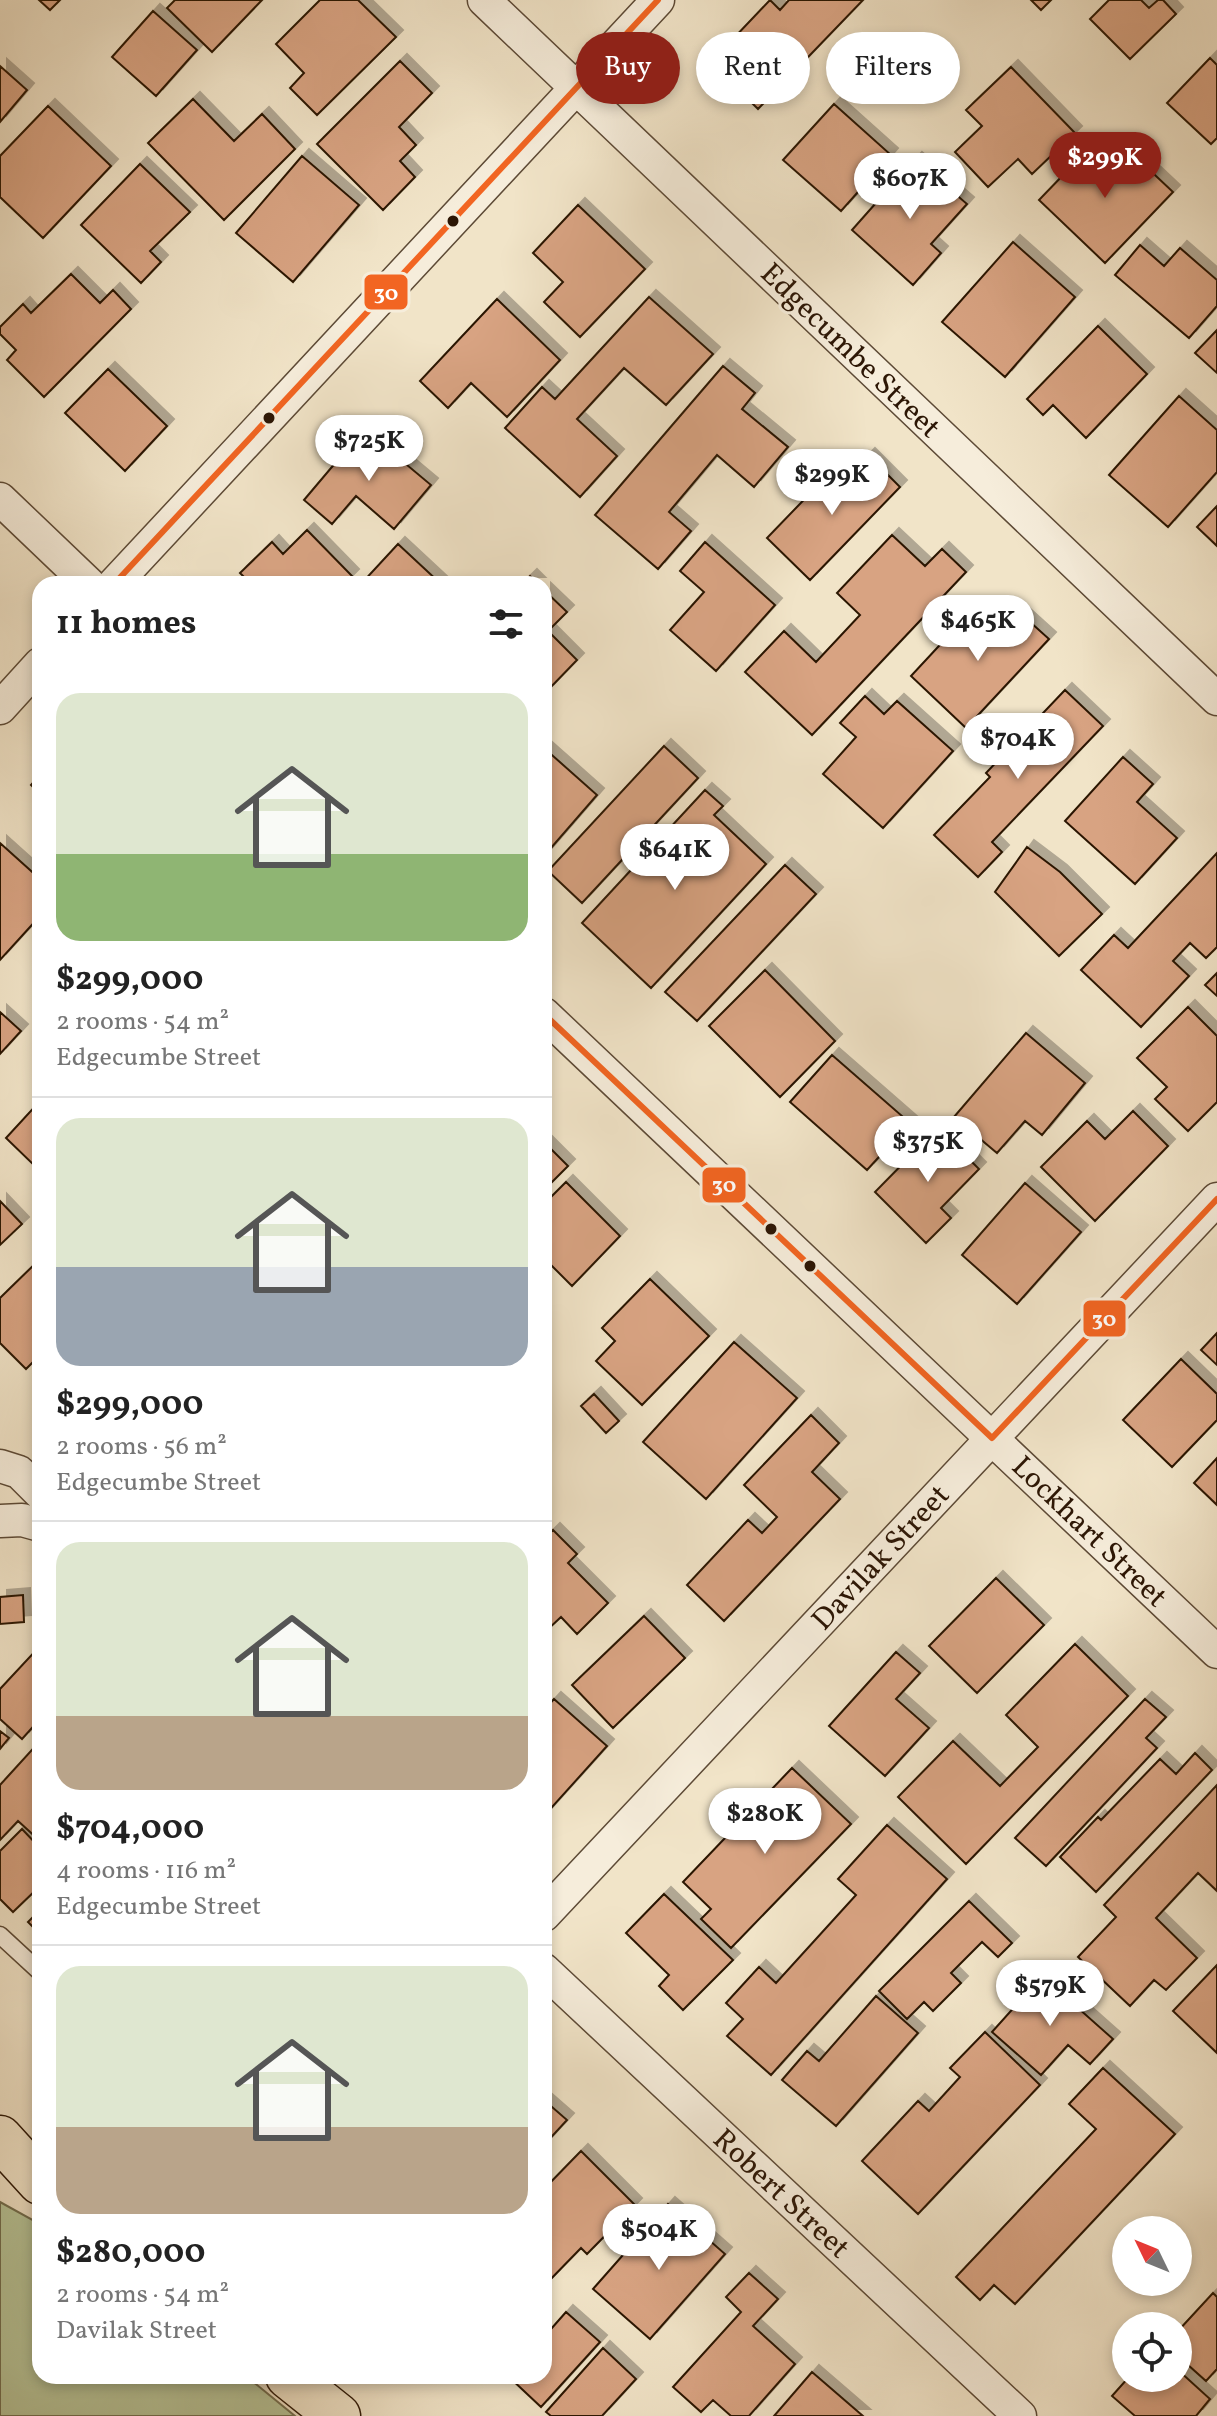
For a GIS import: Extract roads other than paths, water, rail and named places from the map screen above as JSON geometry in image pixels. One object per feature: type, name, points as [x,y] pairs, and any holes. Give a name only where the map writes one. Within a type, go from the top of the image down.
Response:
[{"type":"highway","points":[[0,2138],[32,2173]]},
{"type":"highway","points":[[0,2169],[32,2184]]},
{"type":"highway","points":[[298,2384],[338,2416]]},
{"type":"street","name":"Edgecumbe Street","points":[[484,0],[576,88]]},
{"type":"street","points":[[628,32],[658,0]]},
{"type":"street","points":[[121,576],[576,88]]},
{"type":"street","name":"Edgecumbe Street","points":[[593,104],[1217,699]]},
{"type":"street","points":[[0,499],[81,576]]},
{"type":"street","points":[[0,708],[32,673]]},
{"type":"street","name":"Lockhart Street","points":[[552,1022],[1217,1652]]},
{"type":"street","name":"Davilak Street","points":[[552,1906],[1217,1199]]},
{"type":"street","points":[[0,1466],[19,1472],[32,1485]]},
{"type":"street","points":[[0,1521],[32,1523]]},
{"type":"street","name":"Robert Street","points":[[552,1977],[1020,2416]]},
{"type":"lane","points":[[0,1935],[32,1965]]}]
